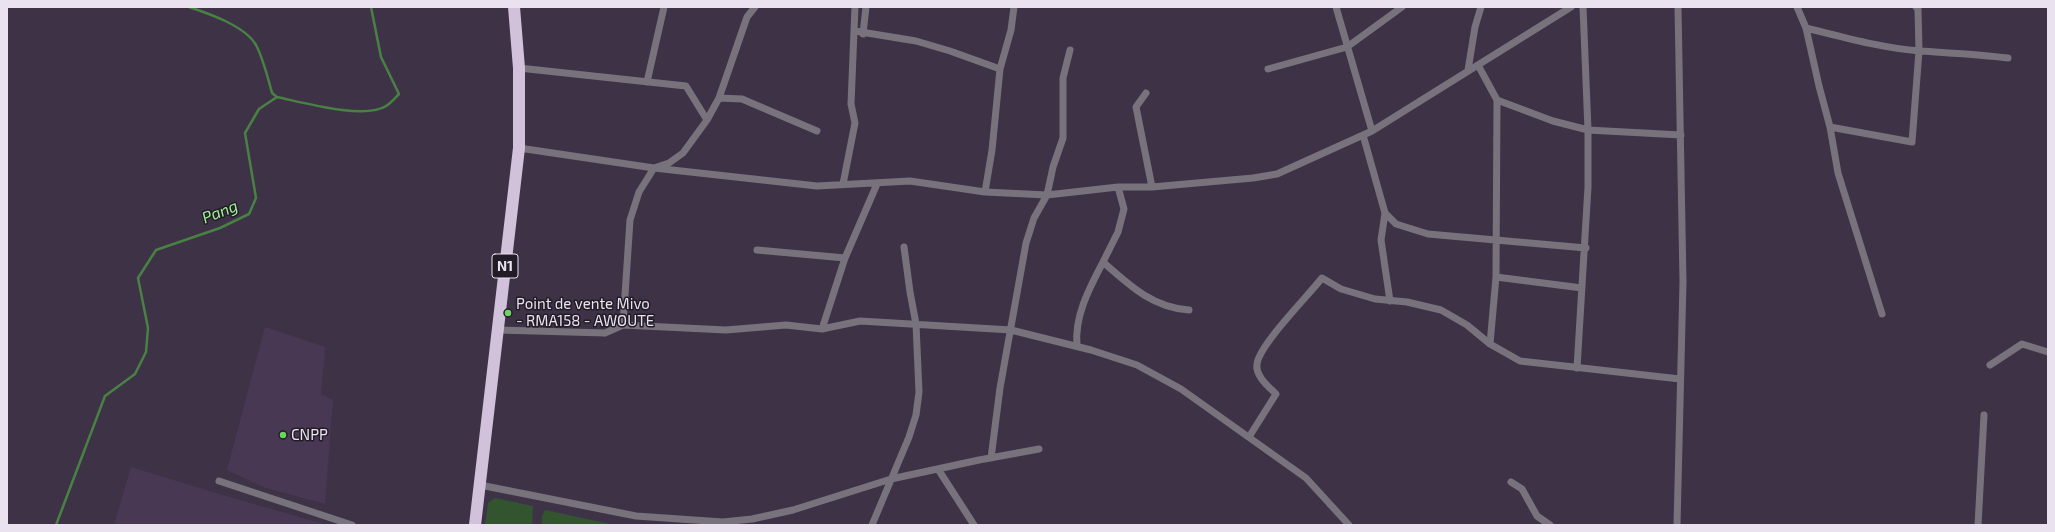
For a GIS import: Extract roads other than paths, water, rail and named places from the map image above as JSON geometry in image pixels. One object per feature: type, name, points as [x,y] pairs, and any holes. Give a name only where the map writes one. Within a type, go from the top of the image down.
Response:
[{"type":"highway","name":"N1","points":[[476,525],[519,148],[519,68],[514,7]]},
{"type":"street","points":[[647,82],[664,7]]},
{"type":"street","points":[[623,326],[630,220],[639,192],[654,168],[669,163],[683,153],[707,120],[719,98],[747,17],[755,7]]},
{"type":"street","points":[[843,184],[855,123],[851,104],[855,7]]},
{"type":"street","points":[[863,34],[866,7]]},
{"type":"street","points":[[985,192],[992,150],[1000,69],[1010,35],[1014,7]]},
{"type":"street","points":[[1336,7],[1372,131]]},
{"type":"street","points":[[1268,69],[1347,47],[1402,7]]},
{"type":"street","points":[[1468,70],[1475,27],[1481,7]]},
{"type":"street","points":[[519,148],[654,168],[817,186],[878,184],[910,181],[985,192],[1047,195],[1118,187],[1152,187],[1277,174],[1372,131],[1571,7]]},
{"type":"street","points":[[1577,368],[1586,248],[1588,130],[1583,7]]},
{"type":"street","points":[[1677,525],[1683,282],[1678,7]]},
{"type":"street","points":[[1797,7],[1806,28],[1830,127],[1840,179],[1849,211],[1864,252],[1882,314]]},
{"type":"street","points":[[1830,127],[1912,142],[1919,51],[1918,9],[1916,7]]},
{"type":"street","points":[[1806,28],[1863,42],[1919,51],[1978,54],[2008,58]]},
{"type":"street","points":[[855,31],[863,34],[916,41],[950,50],[1000,69]]},
{"type":"street","points":[[991,458],[1000,388],[1026,243],[1034,218],[1047,195],[1053,167],[1063,138],[1063,78],[1070,50]]},
{"type":"street","points":[[1478,65],[1497,100],[1495,241],[1496,277],[1490,344]]},
{"type":"street","points":[[519,68],[686,86],[707,120]]},
{"type":"street","points":[[1146,93],[1136,107],[1152,187]]},
{"type":"street","points":[[719,98],[742,99],[817,131]]},
{"type":"street","points":[[1497,100],[1553,121],[1588,130],[1681,135]]},
{"type":"street","points":[[1363,135],[1385,213],[1381,240],[1390,301]]},
{"type":"street","points":[[822,329],[845,258],[878,184]]},
{"type":"street","points":[[1077,346],[1079,317],[1091,287],[1118,232],[1124,209],[1118,187]]},
{"type":"street","points":[[1385,213],[1396,224],[1428,234],[1586,248]]},
{"type":"street","points":[[872,525],[916,415],[919,392],[916,324],[904,247]]},
{"type":"street","points":[[757,250],[845,258]]},
{"type":"street","points":[[1103,262],[1122,279],[1154,302],[1172,309],[1189,310]]},
{"type":"street","points":[[1496,277],[1582,288]]},
{"type":"street","points":[[1249,436],[1276,394],[1259,376],[1256,364],[1265,346],[1322,278],[1341,289],[1375,299],[1441,310],[1467,325],[1490,344],[1520,361],[1680,379]]},
{"type":"street","points":[[498,330],[605,334],[623,326],[726,330],[786,325],[822,329],[860,321],[1011,330],[1077,346],[1137,365],[1181,389],[1306,478],[1349,525]]},
{"type":"street","points":[[1990,365],[2022,344],[2048,352]]},
{"type":"street","points":[[1978,525],[1984,415]]},
{"type":"street","points":[[480,485],[636,516],[723,522],[752,522],[891,479],[1039,449]]},
{"type":"street","points":[[938,469],[974,525]]},
{"type":"street","points":[[219,482],[352,525]]},
{"type":"street","points":[[1511,482],[1522,489],[1537,516],[1550,525]]},
{"type":"waterway","points":[[189,7],[236,26],[251,38],[261,56],[272,93],[277,97]]},
{"type":"waterway","name":"Pang","points":[[56,525],[105,396],[135,374],[146,352],[148,328],[138,278],[156,250],[220,228],[249,214],[256,198],[245,133],[259,109],[277,97],[333,109],[349,111],[376,110],[388,105],[399,94],[381,57],[371,7]]},
{"type":"place","name":"Point de vente Mivo - RMA158 - AWOUTE","points":[[508,313]]},
{"type":"place","name":"CNPP","points":[[283,435]]}]
